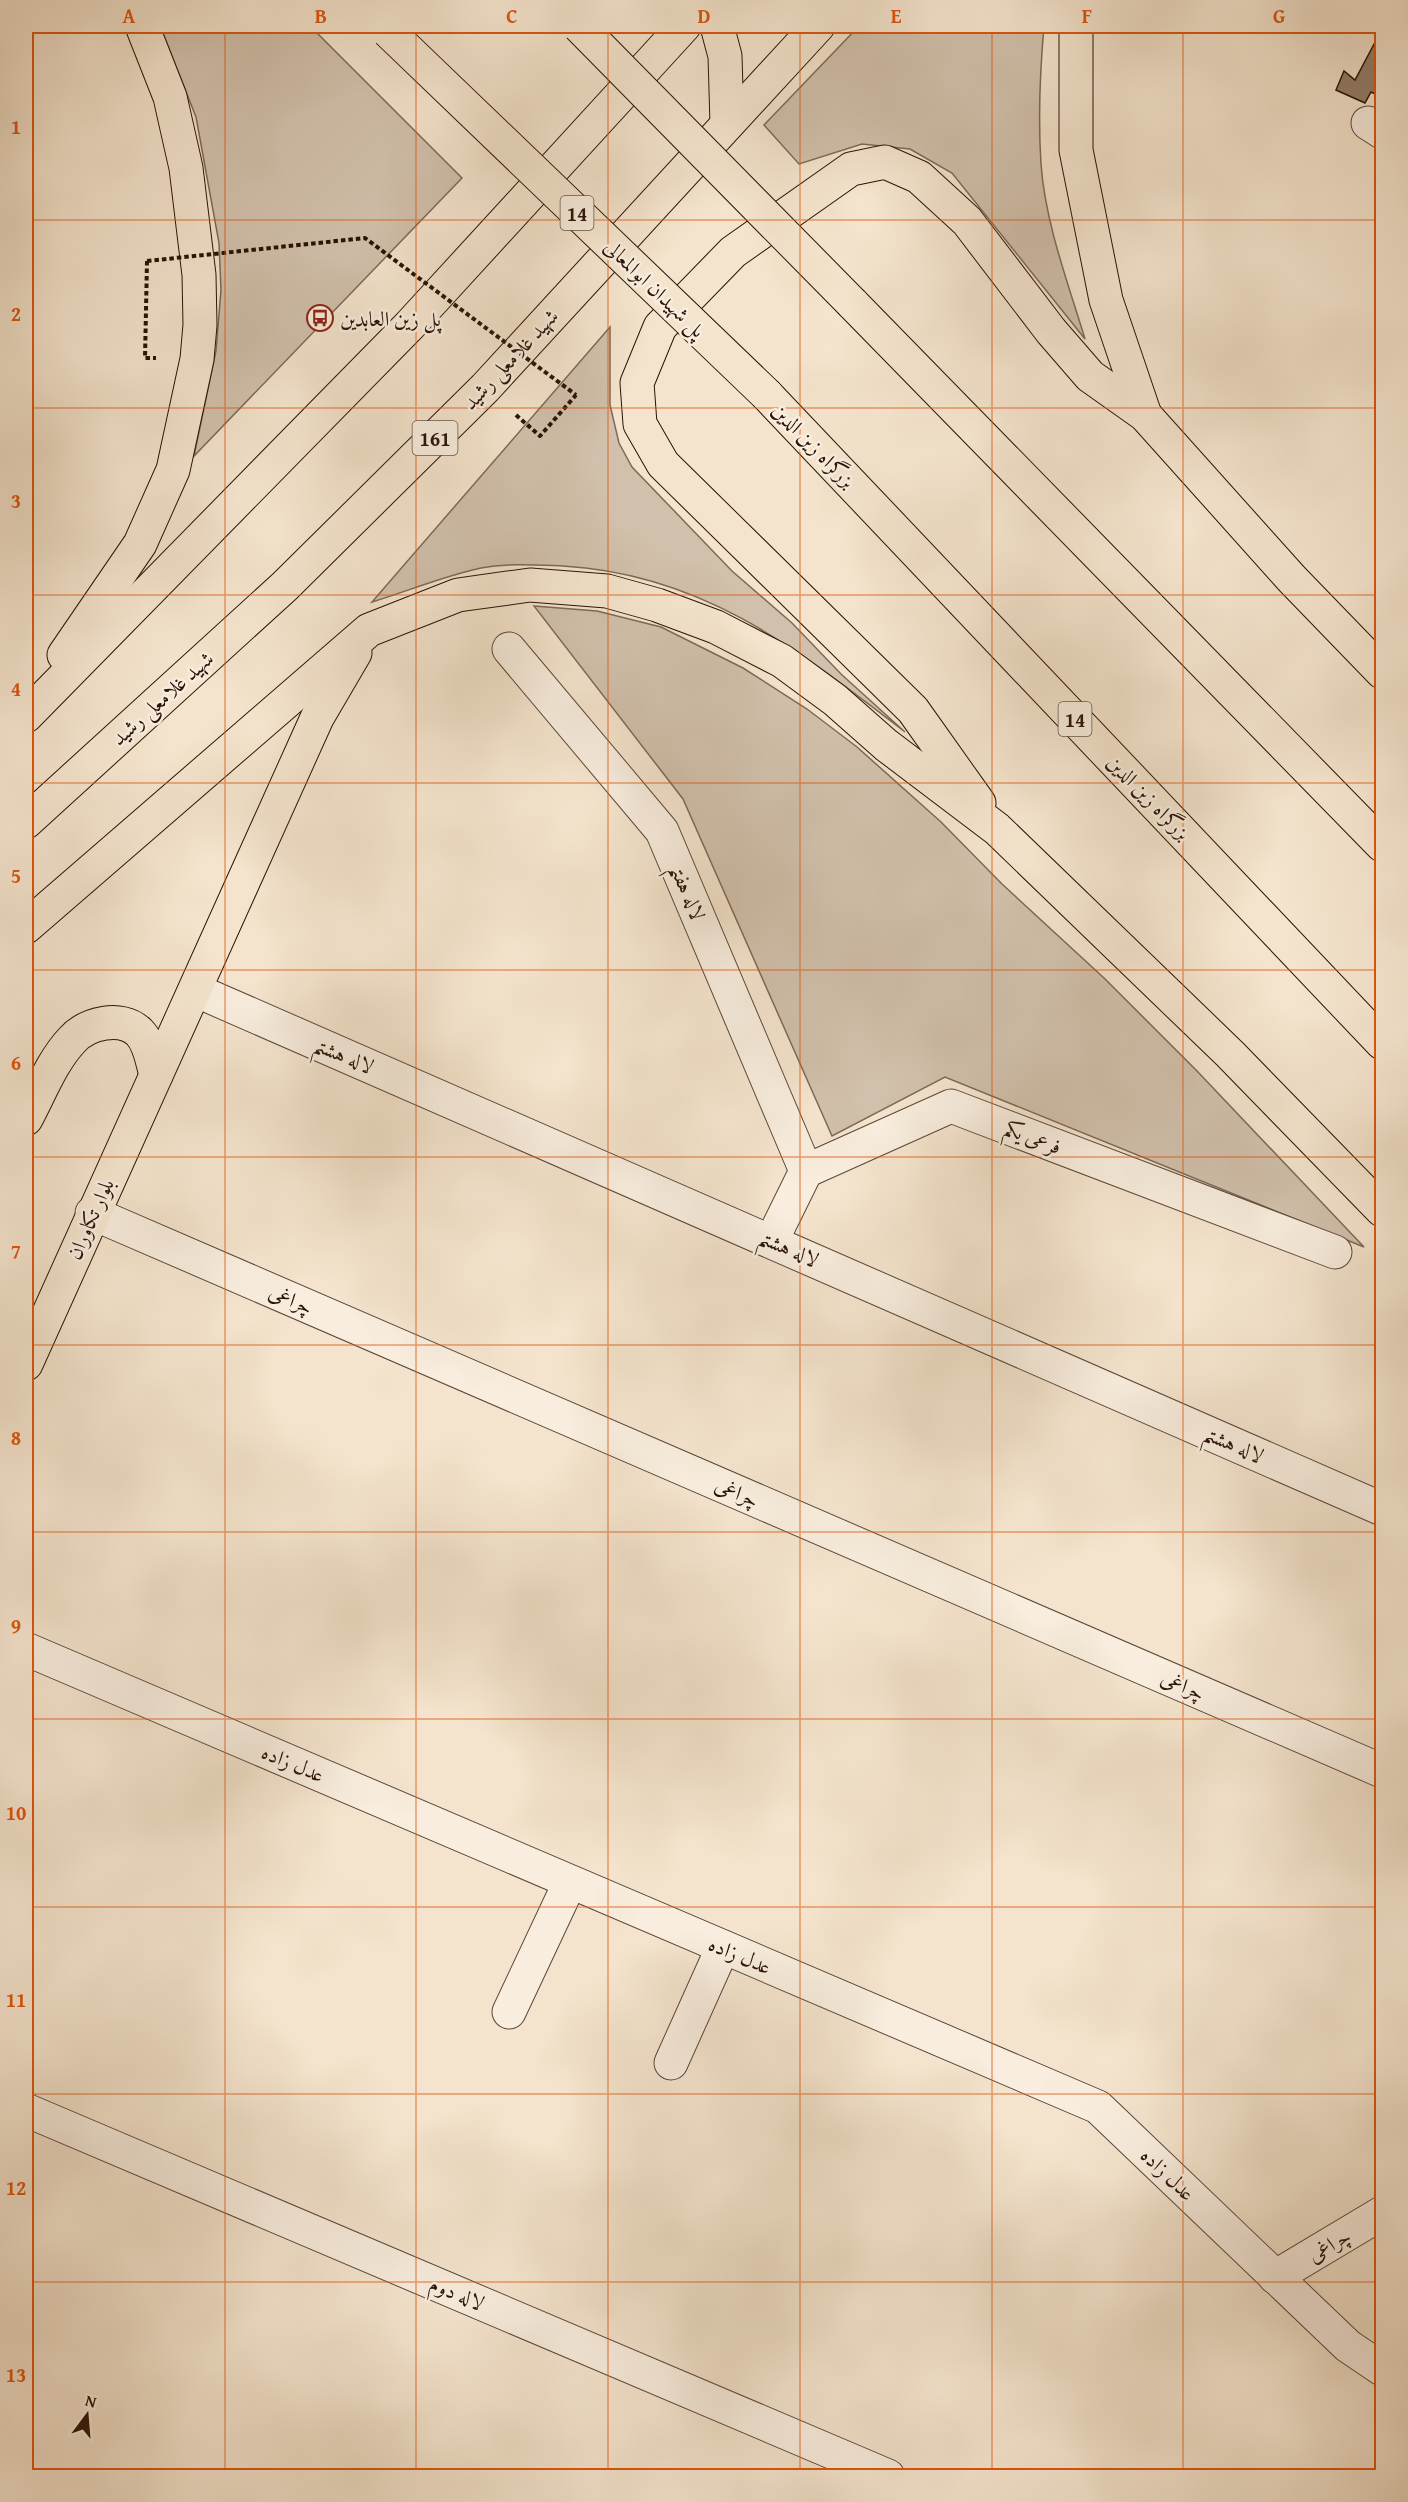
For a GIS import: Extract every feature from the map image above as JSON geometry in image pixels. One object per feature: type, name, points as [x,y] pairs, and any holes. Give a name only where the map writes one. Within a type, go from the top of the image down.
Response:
[{"type":"main road","points":[[26,714],[140,544],[173,470],[192,385],[200,325],[199,285],[186,168],[170,97],[142,26]]},
{"type":"main road","points":[[579,26],[1383,845]]},
{"type":"main road","points":[[26,714],[410,325],[684,26]]},
{"type":"main road","points":[[717,26],[725,56],[727,124]]},
{"type":"main road","name":"شهید غلامعلی رشید","points":[[26,822],[285,586],[477,397],[818,26]]},
{"type":"main road","points":[[1076,26],[1076,150],[1106,300],[1145,415]]},
{"type":"main road","name":"پل شهیدان ابوالمعالی","points":[[385,28],[766,395]]},
{"type":"main road","points":[[997,829],[913,710],[663,464],[640,424],[637,383],[660,327],[733,252],[851,169],[885,162],[919,177],[967,221],[1051,331],[1090,376],[1145,415],[1292,579],[1383,672]]},
{"type":"main road","name":"بزرگراه زین الدین","points":[[766,395],[1383,1043]]},
{"type":"main road","points":[[26,927],[369,630],[458,595],[530,585],[607,591],[657,605],[716,627],[782,661],[835,700],[886,745],[997,829],[1230,1054],[1383,1210]]},
{"type":"main road","name":"بلوار تکاوران","points":[[26,1364],[92,1212],[317,718],[369,630]]},
{"type":"main road","points":[[26,1119],[59,1058],[73,1038],[94,1025],[118,1022],[139,1032],[150,1051],[156,1075]]},
{"type":"street","name":"لاله هفتم","points":[[510,650],[662,831],[806,1171]]},
{"type":"street","name":"لاله هشتم","points":[[195,990],[772,1240],[1383,1509]]},
{"type":"street","name":"فرعی یکم","points":[[806,1171],[951,1106],[1335,1252]]},
{"type":"street","points":[[772,1240],[806,1171]]},
{"type":"street","name":"چراغی","points":[[92,1212],[1383,1771]]},
{"type":"street","name":"عدل زاده","points":[[26,1649],[1098,2107],[1348,2346],[1383,2368]]},
{"type":"street","points":[[509,2012],[570,1882]]},
{"type":"street","points":[[671,2063],[723,1947]]},
{"type":"street","name":"لاله دوم","points":[[26,2110],[888,2476]]},
{"type":"street","name":"چراغی","points":[[1275,2277],[1383,2213]]},
{"type":"path","points":[[145,358],[147,261],[365,238],[576,394],[540,436]]},
{"type":"shaded area","points":[[160,26],[310,26],[462,178],[194,456],[216,351],[221,290],[219,243],[196,117]]},
{"type":"shaded area","points":[[859,26],[1044,26],[1040,112],[1043,186],[1058,252],[1085,339],[952,173],[910,149],[862,144],[799,164],[764,125]]},
{"type":"shaded area","points":[[610,327],[610,405],[619,443],[632,467],[732,571],[792,623],[841,674],[905,732],[826,673],[747,621],[705,600],[661,584],[614,572],[563,566],[491,566],[453,575],[372,602]]},
{"type":"shaded area","points":[[534,606],[597,611],[661,627],[743,668],[807,709],[857,747],[941,822],[1002,884],[1104,978],[1197,1071],[1364,1247],[945,1077],[832,1136],[683,799]]},
{"type":"building","points":[[1382,29],[1382,97],[1371,92],[1365,103],[1336,90],[1344,71],[1355,80]]},
{"type":"place","name":"پل زین العابدین","points":[[320,318]]}]
